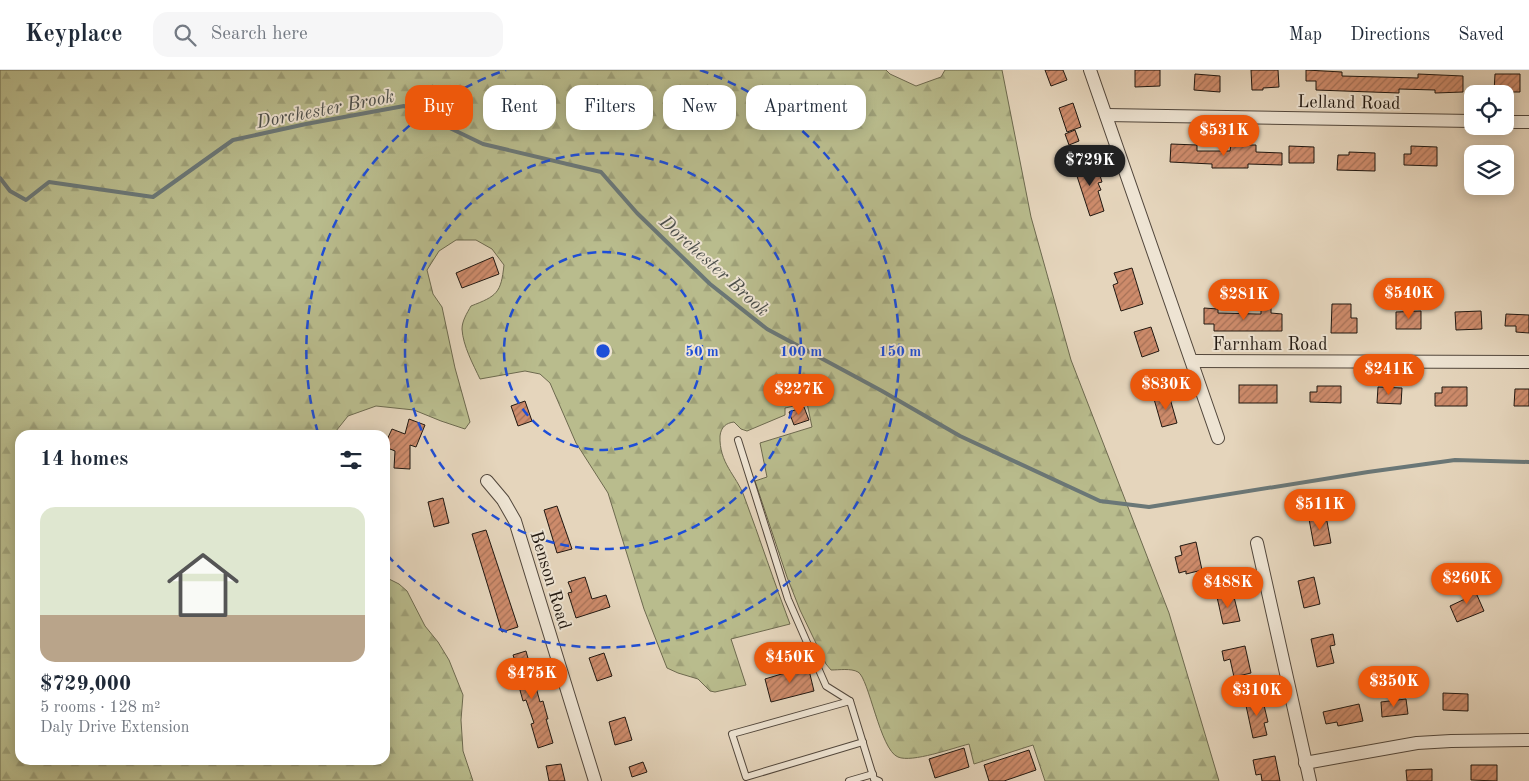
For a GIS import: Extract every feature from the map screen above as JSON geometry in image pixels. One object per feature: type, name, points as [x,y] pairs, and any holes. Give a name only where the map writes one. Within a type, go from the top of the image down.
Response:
[{"type":"street","points":[[1090,70],[1218,438]]},
{"type":"street","name":"Lelland Road","points":[[1106,115],[1464,122]]},
{"type":"street","points":[[1514,122],[1529,122]]},
{"type":"street","name":"Farnham Road","points":[[1192,361],[1529,362]]},
{"type":"street","name":"Benson Road","points":[[488,481],[509,510],[514,521],[596,781]]},
{"type":"street","points":[[1257,543],[1310,781]]},
{"type":"street","points":[[1306,763],[1417,743],[1529,740]]},
{"type":"lane","points":[[738,440],[788,599],[826,686],[850,701],[874,778],[879,781]]},
{"type":"lane","points":[[850,701],[732,734],[747,779],[863,742]]},
{"type":"lane","points":[[849,781],[873,774]]},
{"type":"green space","points":[[0,70],[886,70],[890,74],[916,86],[941,77],[945,70],[1002,70],[1031,217],[1071,360],[1169,613],[1219,781],[1045,781],[1033,745],[974,764],[969,744],[913,758],[898,757],[892,752],[880,729],[862,677],[858,672],[852,670],[831,670],[826,664],[800,610],[787,577],[755,481],[767,477],[760,443],[812,427],[807,403],[785,408],[785,415],[747,431],[741,429],[734,422],[729,423],[724,426],[720,436],[722,454],[741,488],[790,624],[731,639],[746,685],[715,692],[710,691],[698,679],[667,668],[644,609],[608,493],[576,443],[550,383],[540,374],[525,371],[480,379],[469,355],[462,329],[465,317],[471,306],[492,296],[499,288],[504,265],[492,249],[476,240],[456,240],[439,251],[427,270],[433,294],[442,307],[455,368],[470,422],[465,429],[414,410],[376,406],[348,416],[337,430],[15,430],[15,765],[390,765],[390,580],[407,591],[425,626],[449,660],[463,695],[461,720],[463,751],[473,781],[0,781]]},
{"type":"building","points":[[1045,70],[1063,70],[1067,80],[1051,86]]},
{"type":"building","points":[[1135,70],[1160,70],[1160,86],[1135,87]]},
{"type":"building","points":[[1251,70],[1278,70],[1279,87],[1252,90]]},
{"type":"building","points":[[1306,70],[1342,72],[1342,76],[1418,78],[1418,74],[1463,76],[1463,92],[1435,93],[1435,90],[1399,89],[1399,93],[1316,90],[1316,81],[1306,81]]},
{"type":"building","points":[[1195,74],[1220,76],[1220,92],[1194,90]]},
{"type":"building","points":[[1495,74],[1520,74],[1520,92],[1514,92],[1514,85],[1494,85]]},
{"type":"building","points":[[1073,103],[1081,127],[1067,132],[1059,108]]},
{"type":"building","points":[[1075,130],[1079,141],[1069,145],[1065,134]]},
{"type":"building","points":[[1171,144],[1197,145],[1197,151],[1230,151],[1231,145],[1256,145],[1256,152],[1282,153],[1282,165],[1248,164],[1248,168],[1212,168],[1212,164],[1170,162]]},
{"type":"building","points":[[1289,146],[1314,147],[1314,163],[1289,163]]},
{"type":"building","points":[[1411,146],[1437,147],[1437,166],[1404,165],[1404,154],[1411,154]]},
{"type":"building","points":[[1349,152],[1375,153],[1375,171],[1337,170],[1338,155],[1349,155]]},
{"type":"building","points":[[1091,162],[1094,171],[1098,169],[1102,182],[1098,183],[1101,190],[1098,191],[1104,211],[1090,216],[1074,167]]},
{"type":"building","points":[[493,257],[499,274],[462,288],[456,273]]},
{"type":"building","points":[[1132,268],[1143,304],[1121,311],[1113,285],[1118,283],[1114,273]]},
{"type":"building","points":[[1332,304],[1351,304],[1351,318],[1357,318],[1357,333],[1331,333]]},
{"type":"building","points":[[1261,305],[1271,305],[1271,313],[1282,314],[1282,331],[1214,331],[1214,324],[1204,324],[1204,308],[1218,309],[1218,313],[1261,314]]},
{"type":"building","points":[[1421,311],[1421,329],[1396,329],[1396,312]]},
{"type":"building","points":[[1481,311],[1482,329],[1456,330],[1455,312]]},
{"type":"building","points":[[1506,314],[1529,315],[1529,333],[1516,332],[1516,326],[1505,326]]},
{"type":"building","points":[[1151,327],[1159,351],[1142,357],[1134,332]]},
{"type":"building","points":[[1239,385],[1277,385],[1277,403],[1239,403]]},
{"type":"building","points":[[1317,386],[1341,386],[1341,403],[1310,402],[1310,392],[1317,392]]},
{"type":"building","points":[[1378,387],[1402,388],[1401,404],[1377,403]]},
{"type":"building","points":[[1442,387],[1467,387],[1467,406],[1435,406],[1435,393],[1442,393]]},
{"type":"building","points":[[1515,389],[1529,389],[1529,406],[1514,406]]},
{"type":"building","points":[[1169,395],[1177,423],[1162,427],[1154,399]]},
{"type":"building","points":[[525,401],[532,421],[518,426],[511,406]]},
{"type":"building","points":[[804,407],[809,420],[794,425],[789,412]]},
{"type":"building","points":[[409,419],[425,425],[416,447],[410,445],[410,469],[394,468],[395,451],[390,449],[390,433],[392,429],[405,434]]},
{"type":"building","points":[[443,498],[449,523],[434,527],[428,502]]},
{"type":"building","points":[[557,506],[572,549],[557,553],[544,510]]},
{"type":"building","points":[[1326,516],[1331,543],[1314,546],[1309,519]]},
{"type":"building","points":[[486,530],[518,627],[502,632],[472,534]]},
{"type":"building","points":[[1196,542],[1202,570],[1186,574],[1186,571],[1179,573],[1175,557],[1182,555],[1180,546]]},
{"type":"building","points":[[585,577],[592,599],[606,595],[610,607],[576,618],[568,593],[572,592],[568,582]]},
{"type":"building","points":[[1314,577],[1320,604],[1304,608],[1298,581]]},
{"type":"building","points":[[1473,586],[1484,611],[1457,622],[1450,606],[1465,599],[1461,592]]},
{"type":"building","points":[[1233,593],[1240,621],[1223,624],[1217,597]]},
{"type":"building","points":[[1333,634],[1335,645],[1330,646],[1334,663],[1317,667],[1311,639]]},
{"type":"building","points":[[1245,646],[1251,673],[1234,677],[1230,659],[1224,661],[1222,651]]},
{"type":"building","points":[[526,651],[540,702],[543,701],[553,743],[538,748],[531,724],[534,723],[526,700],[523,701],[513,665],[516,664],[513,655]]},
{"type":"building","points":[[604,653],[612,676],[597,681],[589,658]]},
{"type":"building","points":[[808,666],[814,691],[771,702],[765,679]]},
{"type":"building","points":[[1443,693],[1468,694],[1468,711],[1443,710]]},
{"type":"building","points":[[1262,697],[1268,722],[1264,723],[1267,735],[1253,738],[1245,701]]},
{"type":"building","points":[[1406,699],[1408,714],[1382,717],[1381,702]]},
{"type":"building","points":[[1359,704],[1363,721],[1338,726],[1337,722],[1326,724],[1323,712]]},
{"type":"building","points":[[625,717],[632,740],[615,745],[609,722]]},
{"type":"building","points":[[964,748],[969,767],[935,778],[929,759]]},
{"type":"building","points":[[1029,750],[1036,770],[1004,781],[989,781],[984,765]]},
{"type":"building","points":[[1275,756],[1280,781],[1262,781],[1261,774],[1256,775],[1253,760]]},
{"type":"building","points":[[643,762],[647,772],[632,777],[629,767]]},
{"type":"building","points":[[561,764],[565,781],[549,781],[546,766]]},
{"type":"building","points":[[1471,765],[1497,765],[1497,781],[1471,780]]},
{"type":"building","points":[[1432,769],[1432,781],[1407,781],[1406,770]]},
{"type":"waterway","name":"Dorchester Brook","points":[[0,178],[10,191],[26,200],[49,182],[153,197],[233,140],[404,106],[483,144],[601,172],[637,213],[710,284],[767,329],[882,391],[960,436],[1100,501],[1149,507],[1455,460],[1529,462]]}]
